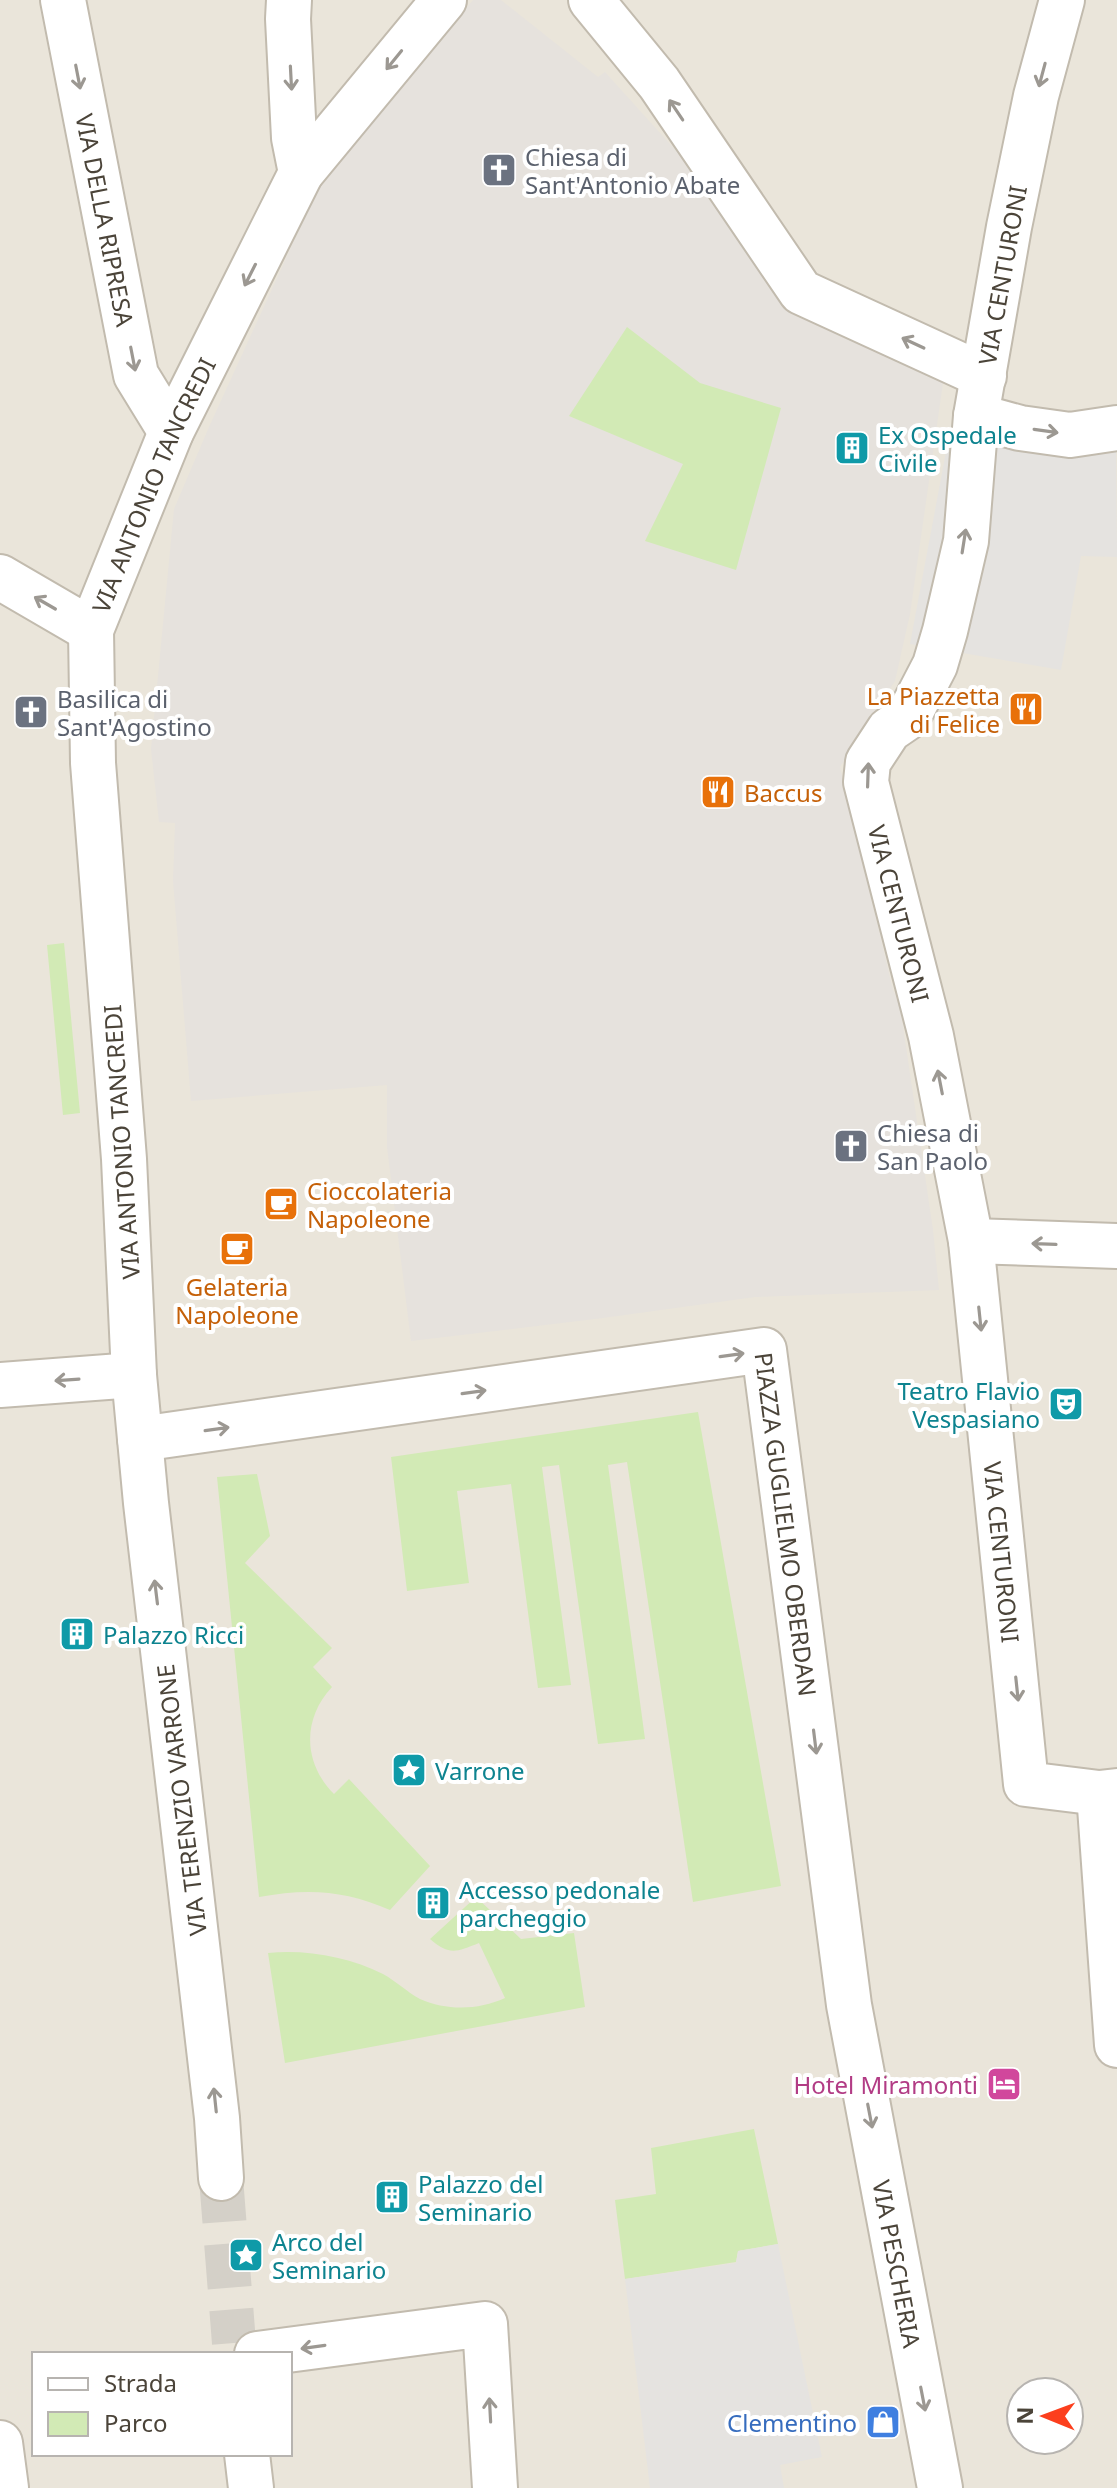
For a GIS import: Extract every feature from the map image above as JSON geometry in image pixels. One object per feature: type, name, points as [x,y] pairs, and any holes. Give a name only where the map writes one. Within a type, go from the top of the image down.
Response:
[{"type":"street","name":"VIA DELLA RIPRESA","points":[[63,0],[136,375],[171,432]]},
{"type":"street","points":[[289,0],[294,138],[301,173]]},
{"type":"street","name":"VIA ANTONIO TANCREDI","points":[[134,1375],[124,1159],[93,763],[91,630],[171,432],[301,173],[444,0]]},
{"type":"street","points":[[591,0],[659,83],[801,292],[980,396],[1020,428],[1070,435],[1117,428]]},
{"type":"street","name":"VIA CENTURONI","points":[[1062,0],[1036,96],[1015,198],[980,396],[966,541],[935,665],[908,717],[889,730],[868,762],[866,782],[931,1036],[971,1241],[1026,1784],[1108,1792]]},
{"type":"street","points":[[0,577],[91,630]]},
{"type":"street","points":[[971,1241],[1117,1246]]},
{"type":"street","name":"PIAZZA GUGLIELMO OBERDAN","points":[[140,1439],[764,1350],[849,2005],[856,2039]]},
{"type":"street","points":[[0,1385],[134,1375]]},
{"type":"street","name":"VIA TERENZIO VARRONE","points":[[134,1375],[199,1950],[221,2178]]},
{"type":"street","points":[[1108,1792],[1117,2045]]},
{"type":"street","name":"VIA PESCHERIA","points":[[856,2039],[940,2488]]},
{"type":"street","points":[[242,2350],[485,2324],[495,2488]]},
{"type":"street","points":[[0,2443],[6,2488]]},
{"type":"street","points":[[247,2456],[251,2488]]},
{"type":"shaded area","points":[[0,0],[1117,0],[1117,2488],[0,2488]]},
{"type":"shaded area","name":"Ex Ospedale Civile","points":[[473,0],[501,0],[598,77],[605,72],[680,155],[778,283],[775,291],[943,383],[910,614],[895,681],[840,767],[893,990],[900,1006],[939,1290],[755,1297],[411,1341],[387,1147],[387,1085],[191,1101],[173,881],[175,823],[159,822],[151,749],[174,509],[320,184]]},
{"type":"shaded area","points":[[951,425],[1004,436],[1116,446],[1117,557],[1081,556],[1061,670],[910,644]]},
{"type":"shaded area","points":[[778,2244],[822,2457],[780,2465],[784,2488],[650,2488],[625,2279],[736,2263],[738,2251]]},
{"type":"green space","points":[[627,327],[700,383],[781,408],[736,570],[645,541],[683,464],[569,416]]},
{"type":"green space","points":[[64,943],[80,1113],[63,1115],[47,945]]},
{"type":"green space","points":[[698,1412],[781,1886],[693,1902],[627,1462],[608,1465],[645,1739],[598,1744],[559,1465],[542,1467],[571,1685],[538,1688],[511,1484],[457,1491],[469,1583],[407,1591],[391,1457]]},
{"type":"green space","points":[[257,1474],[270,1536],[245,1563],[332,1648],[313,1667],[332,1687],[315,1713],[311,1727],[310,1741],[316,1769],[334,1794],[349,1779],[430,1866],[390,1910],[357,1898],[326,1893],[293,1892],[259,1897],[217,1477]]},
{"type":"green space","points":[[476,1897],[521,1939],[574,1933],[585,2007],[285,2063],[268,1953],[312,1953],[356,1963],[383,1974],[420,1999],[441,2006],[474,2007],[505,1998],[479,1943],[453,1951],[430,1939]]},
{"type":"green space","points":[[754,2129],[778,2244],[738,2251],[736,2262],[625,2279],[615,2200],[656,2194],[651,2148]]},
{"type":"tunnel","points":[[221,2178],[234,2343]]},
{"type":"place","name":"Chiesa di Sant'Antonio Abate","points":[[499,170]]},
{"type":"place","name":"Ex Ospedale Civile","points":[[852,448]]},
{"type":"place","name":"La Piazzetta di Felice","points":[[1026,709]]},
{"type":"place","name":"Basilica di Sant'Agostino","points":[[31,712]]},
{"type":"place","name":"Baccus","points":[[718,792]]},
{"type":"place","name":"Chiesa di San Paolo","points":[[851,1146]]},
{"type":"place","name":"Cioccolateria Napoleone","points":[[281,1204]]},
{"type":"place","name":"Gelateria Napoleone","points":[[237,1249]]},
{"type":"place","name":"Teatro Flavio Vespasiano","points":[[1066,1404]]},
{"type":"place","name":"Palazzo Ricci","points":[[77,1634]]},
{"type":"place","name":"Varrone","points":[[409,1770]]},
{"type":"place","name":"Accesso pedonale parcheggio","points":[[433,1903]]},
{"type":"place","name":"Hotel Miramonti","points":[[1004,2084]]},
{"type":"place","name":"Palazzo del Seminario","points":[[392,2197]]},
{"type":"place","name":"Arco del Seminario","points":[[246,2255]]},
{"type":"place","name":"Clementino","points":[[883,2422]]}]
